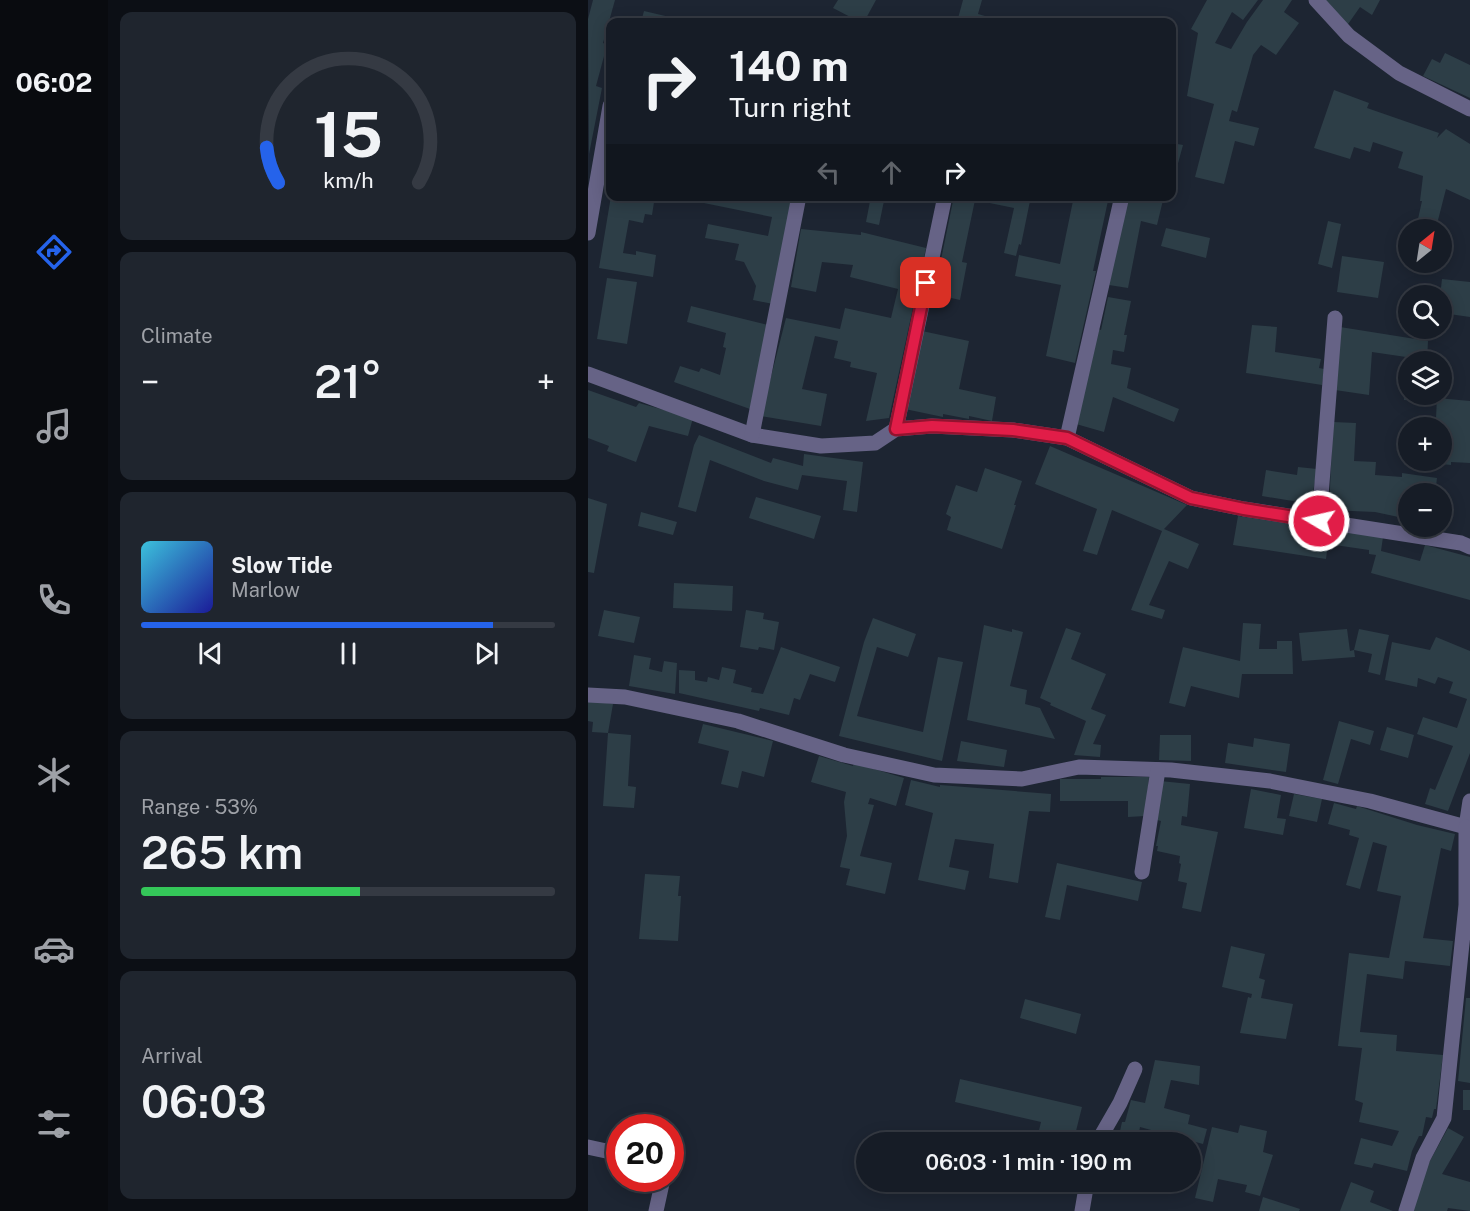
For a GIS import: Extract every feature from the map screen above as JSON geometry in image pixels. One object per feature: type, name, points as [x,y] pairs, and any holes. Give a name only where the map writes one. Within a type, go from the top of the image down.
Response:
[{"type":"street","points":[[1316,0],[1349,36],[1399,73],[1470,109]]},
{"type":"street","points":[[588,233],[606,129]]},
{"type":"street","points":[[752,435],[798,201]]},
{"type":"street","points":[[896,429],[944,201]]},
{"type":"street","points":[[1067,438],[1121,201]]},
{"type":"street","points":[[1319,521],[1335,318]]},
{"type":"street","points":[[588,374],[752,435],[820,446],[875,443],[896,429],[932,426],[1013,430],[1067,438],[1191,498],[1244,509],[1461,543],[1470,547]]},
{"type":"street","points":[[588,694],[625,697],[738,721],[844,755],[934,775],[1022,779],[1079,767],[1158,770],[1270,781],[1370,801],[1466,827]]},
{"type":"street","points":[[1142,872],[1158,770]]},
{"type":"street","points":[[1406,1211],[1423,1158],[1444,1118],[1466,905],[1466,827],[1470,801]]},
{"type":"street","points":[[1103,1132],[1120,1103],[1135,1069]]},
{"type":"street","points":[[588,1147],[606,1151]]},
{"type":"street","points":[[656,1211],[660,1192]]},
{"type":"street","points":[[1082,1211],[1085,1192]]},
{"type":"building","points":[[593,0],[615,0],[610,18],[606,18],[603,43],[606,44],[606,49],[596,86],[602,88],[589,154],[588,19]]},
{"type":"building","points":[[838,0],[876,0],[866,18],[852,18],[833,8]]},
{"type":"building","points":[[963,0],[982,0],[978,14],[992,18],[958,18]]},
{"type":"building","points":[[1207,0],[1258,0],[1243,20],[1232,12],[1215,43],[1231,49],[1263,0],[1292,0],[1284,12],[1299,23],[1276,55],[1261,45],[1253,55],[1237,112],[1232,110],[1229,121],[1259,128],[1254,146],[1235,141],[1224,184],[1195,177],[1214,104],[1187,96],[1198,33],[1191,29]]},
{"type":"building","points":[[1324,0],[1380,0],[1372,15],[1360,7],[1346,27]]},
{"type":"building","points":[[644,11],[674,18],[642,18]]},
{"type":"building","points":[[1445,53],[1470,65],[1470,98],[1423,76],[1432,59],[1440,63]]},
{"type":"building","points":[[1334,90],[1369,103],[1367,108],[1439,133],[1437,138],[1446,129],[1470,144],[1470,200],[1446,189],[1438,219],[1418,219],[1422,201],[1420,201],[1423,176],[1398,168],[1403,152],[1373,142],[1370,152],[1354,147],[1350,159],[1314,148]]},
{"type":"building","points":[[1176,144],[1183,145],[1176,167]]},
{"type":"building","points":[[610,201],[654,201],[652,215],[645,214],[643,223],[629,220],[623,253],[636,255],[636,251],[656,255],[653,277],[599,268]]},
{"type":"building","points":[[794,201],[773,304],[753,300],[756,286],[744,262],[735,260],[739,244],[705,238],[708,224],[768,236],[772,217],[699,202]]},
{"type":"building","points":[[870,201],[884,201],[879,225],[866,222]]},
{"type":"building","points":[[953,201],[975,201],[962,262],[967,263],[960,300],[934,294]]},
{"type":"building","points":[[980,201],[1030,201],[1021,245],[1019,244],[1016,256],[1004,253],[1014,208]]},
{"type":"building","points":[[1073,201],[1108,201],[1093,271],[1096,271],[1075,363],[1046,356],[1061,285],[1015,276],[1019,255],[1060,264]]},
{"type":"building","points":[[1126,201],[1163,201],[1157,225],[1141,221],[1128,288],[1109,285]]},
{"type":"building","points":[[1328,221],[1341,224],[1332,268],[1318,264]]},
{"type":"building","points":[[1166,228],[1210,238],[1206,258],[1161,246]]},
{"type":"building","points":[[801,229],[861,235],[861,232],[926,248],[889,418],[866,421],[877,373],[850,367],[851,362],[834,358],[838,341],[815,336],[802,389],[827,394],[821,426],[761,416],[786,318],[840,329],[845,308],[891,318],[898,289],[850,277],[853,265],[822,262],[816,292],[791,287]]},
{"type":"building","points":[[1342,256],[1384,262],[1378,298],[1337,292]]},
{"type":"building","points":[[607,278],[637,282],[627,344],[597,339]]},
{"type":"building","points":[[1442,279],[1470,282],[1470,317],[1452,314],[1452,285],[1441,285]]},
{"type":"building","points":[[1108,297],[1131,301],[1124,335],[1127,335],[1124,352],[1113,350],[1111,364],[1131,368],[1127,388],[1179,409],[1174,422],[1113,397],[1104,432],[1076,424],[1098,329],[1101,330]]},
{"type":"building","points":[[691,306],[768,325],[750,409],[674,382],[680,366],[699,372],[701,368],[720,375],[726,348],[723,347],[726,333],[687,322]]},
{"type":"building","points":[[1252,325],[1277,327],[1275,352],[1321,359],[1319,368],[1324,369],[1322,385],[1246,373]]},
{"type":"building","points":[[1340,327],[1398,336],[1398,339],[1428,341],[1428,351],[1398,351],[1398,356],[1372,352],[1369,395],[1335,390]]},
{"type":"building","points":[[922,331],[969,341],[959,389],[996,397],[992,421],[969,416],[969,419],[943,414],[943,417],[905,409]]},
{"type":"building","points":[[588,390],[636,407],[639,403],[693,418],[688,436],[649,426],[636,462],[607,451],[609,446],[588,438]]},
{"type":"building","points":[[1452,399],[1470,401],[1470,463],[1452,462],[1452,417],[1436,417],[1437,405],[1452,405]]},
{"type":"building","points":[[1333,422],[1356,423],[1354,461],[1376,462],[1375,475],[1402,477],[1402,473],[1437,478],[1436,483],[1398,483],[1398,517],[1375,512],[1329,510]]},
{"type":"building","points":[[699,435],[771,463],[773,458],[803,466],[804,454],[863,462],[857,512],[843,510],[847,481],[802,475],[798,490],[764,481],[710,460],[696,512],[678,507],[694,445]]},
{"type":"building","points":[[1050,446],[1187,505],[1164,529],[1199,544],[1188,569],[1169,561],[1149,605],[1165,610],[1162,619],[1131,610],[1162,531],[1112,510],[1097,555],[1083,551],[1097,509],[1035,484]]},
{"type":"building","points":[[1298,467],[1317,469],[1311,504],[1262,496],[1266,470],[1297,475]]},
{"type":"building","points":[[985,468],[1022,481],[1002,549],[947,530],[951,517],[946,514],[956,485],[977,492]]},
{"type":"building","points":[[756,497],[821,516],[814,539],[749,518]]},
{"type":"building","points":[[588,498],[607,504],[594,573],[588,572]]},
{"type":"building","points":[[641,512],[677,522],[673,535],[638,526]]},
{"type":"building","points":[[1238,516],[1383,537],[1381,551],[1420,561],[1425,545],[1470,557],[1470,600],[1371,573],[1376,555],[1369,554],[1369,550],[1328,544],[1326,559],[1233,545]]},
{"type":"building","points":[[674,583],[733,586],[732,611],[673,608]]},
{"type":"building","points":[[604,610],[640,617],[634,643],[598,636]]},
{"type":"building","points":[[746,610],[764,613],[763,619],[779,622],[774,650],[740,647]]},
{"type":"building","points":[[873,618],[916,634],[908,657],[877,647],[857,716],[923,732],[938,657],[963,662],[942,761],[839,736],[864,642]]},
{"type":"building","points":[[1243,623],[1261,624],[1259,649],[1277,649],[1277,641],[1292,641],[1293,674],[1242,674],[1239,698],[1191,686],[1185,707],[1169,703],[1183,647],[1240,661]]},
{"type":"building","points":[[984,625],[1012,632],[1012,629],[1023,632],[1010,686],[1027,690],[1025,704],[1040,708],[1055,739],[967,720]]},
{"type":"building","points":[[1066,628],[1081,633],[1071,659],[1106,674],[1091,709],[1106,715],[1093,744],[1101,745],[1100,757],[1074,755],[1086,721],[1040,698]]},
{"type":"building","points":[[1347,629],[1350,651],[1354,650],[1355,657],[1302,661],[1299,633]]},
{"type":"building","points":[[1359,629],[1389,635],[1380,675],[1368,672],[1372,654],[1354,650]]},
{"type":"building","points":[[1436,637],[1470,651],[1470,753],[1448,811],[1425,804],[1430,788],[1435,790],[1453,746],[1417,734],[1423,717],[1457,728],[1467,699],[1449,693],[1453,682],[1438,677],[1435,684],[1418,678],[1417,687],[1385,680],[1392,642],[1430,650]]},
{"type":"building","points":[[781,647],[840,667],[835,682],[810,674],[800,700],[794,698],[789,715],[760,708],[759,711],[679,693],[679,670],[695,671],[695,680],[707,682],[708,677],[719,680],[722,667],[736,670],[733,683],[752,688],[751,692],[763,694]]},
{"type":"building","points":[[634,655],[651,658],[649,669],[662,672],[664,661],[677,663],[675,694],[629,686]]},
{"type":"building","points":[[588,700],[613,704],[608,733],[592,732],[593,722],[588,721]]},
{"type":"building","points":[[1339,721],[1374,731],[1370,745],[1351,739],[1338,784],[1323,780]]},
{"type":"building","points":[[703,724],[773,741],[764,777],[742,771],[738,788],[721,784],[729,751],[698,743]]},
{"type":"building","points":[[1387,727],[1414,735],[1408,758],[1380,750]]},
{"type":"building","points":[[608,733],[631,735],[628,786],[636,787],[634,808],[603,806]]},
{"type":"building","points":[[1160,735],[1191,735],[1191,761],[1159,760]]},
{"type":"building","points":[[1254,738],[1290,744],[1286,772],[1225,763],[1228,743],[1253,747]]},
{"type":"building","points":[[961,741],[1007,750],[1004,767],[957,761]]},
{"type":"building","points":[[819,756],[853,766],[854,763],[904,778],[896,806],[870,798],[868,804],[874,805],[860,856],[892,863],[885,894],[846,885],[850,869],[840,867],[847,836],[844,802],[846,792],[811,782]]},
{"type":"building","points":[[1101,777],[1149,777],[1145,816],[1128,817],[1128,801],[1060,801],[1060,779],[1101,779]]},
{"type":"building","points":[[911,780],[940,787],[940,785],[1051,794],[1050,812],[1029,811],[1018,883],[989,878],[994,844],[955,839],[949,867],[969,871],[965,890],[918,880],[933,813],[905,805]]},
{"type":"building","points":[[1160,781],[1190,784],[1187,817],[1182,816],[1181,825],[1218,832],[1201,912],[1182,908],[1187,883],[1178,881],[1180,856],[1157,851],[1161,821],[1157,820]]},
{"type":"building","points":[[1251,789],[1281,795],[1277,818],[1286,819],[1283,835],[1244,828]]},
{"type":"building","points":[[1294,794],[1322,799],[1317,822],[1289,816]]},
{"type":"building","points":[[1334,803],[1356,809],[1357,806],[1455,834],[1451,851],[1441,848],[1423,938],[1453,941],[1450,966],[1405,961],[1403,979],[1367,974],[1360,1032],[1397,1035],[1396,1051],[1443,1055],[1436,1109],[1434,1109],[1432,1118],[1426,1117],[1422,1136],[1419,1136],[1412,1151],[1407,1171],[1374,1163],[1372,1168],[1354,1164],[1361,1138],[1392,1146],[1399,1131],[1359,1122],[1363,1103],[1355,1100],[1362,1048],[1338,1046],[1349,953],[1389,958],[1401,896],[1377,891],[1387,846],[1373,842],[1360,889],[1346,885],[1359,838],[1349,835],[1350,830],[1328,824]]},
{"type":"building","points":[[1057,863],[1142,882],[1138,901],[1067,885],[1060,920],[1045,917]]},
{"type":"building","points":[[645,874],[680,876],[678,941],[639,939]]},
{"type":"building","points":[[1231,946],[1265,954],[1259,978],[1265,980],[1261,998],[1293,1004],[1286,1039],[1240,1033],[1248,997],[1251,998],[1252,994],[1222,987]]},
{"type":"building","points":[[1466,998],[1470,998],[1470,1083],[1458,1081]]},
{"type":"building","points":[[1025,999],[1081,1014],[1076,1034],[1020,1018]]},
{"type":"building","points":[[1155,1060],[1200,1066],[1199,1085],[1171,1080],[1164,1108],[1190,1115],[1188,1124],[1207,1129],[1203,1144],[1201,1143],[1201,1132],[1159,1132],[1140,1127],[1139,1132],[1120,1132],[1131,1100],[1145,1103]]},
{"type":"building","points":[[960,1079],[1082,1107],[1076,1132],[1039,1132],[1041,1122],[955,1102]]},
{"type":"building","points":[[1463,1090],[1470,1090],[1470,1110],[1463,1110]]},
{"type":"building","points":[[1240,1125],[1267,1131],[1263,1152],[1273,1155],[1260,1196],[1245,1192],[1247,1185],[1218,1179],[1213,1202],[1195,1198],[1196,1192],[1201,1192],[1201,1173],[1212,1127],[1238,1133]]},
{"type":"building","points":[[1448,1128],[1464,1137],[1442,1174],[1470,1182],[1470,1211],[1448,1208],[1447,1211],[1413,1211],[1425,1170]]},
{"type":"building","points":[[1351,1182],[1374,1191],[1370,1202],[1393,1211],[1340,1211]]},
{"type":"building","points":[[1263,1197],[1300,1209],[1299,1211],[1259,1211]]},
{"type":"route","points":[[926,283],[896,429],[932,426],[1013,430],[1067,438],[1191,498],[1319,521]]}]
